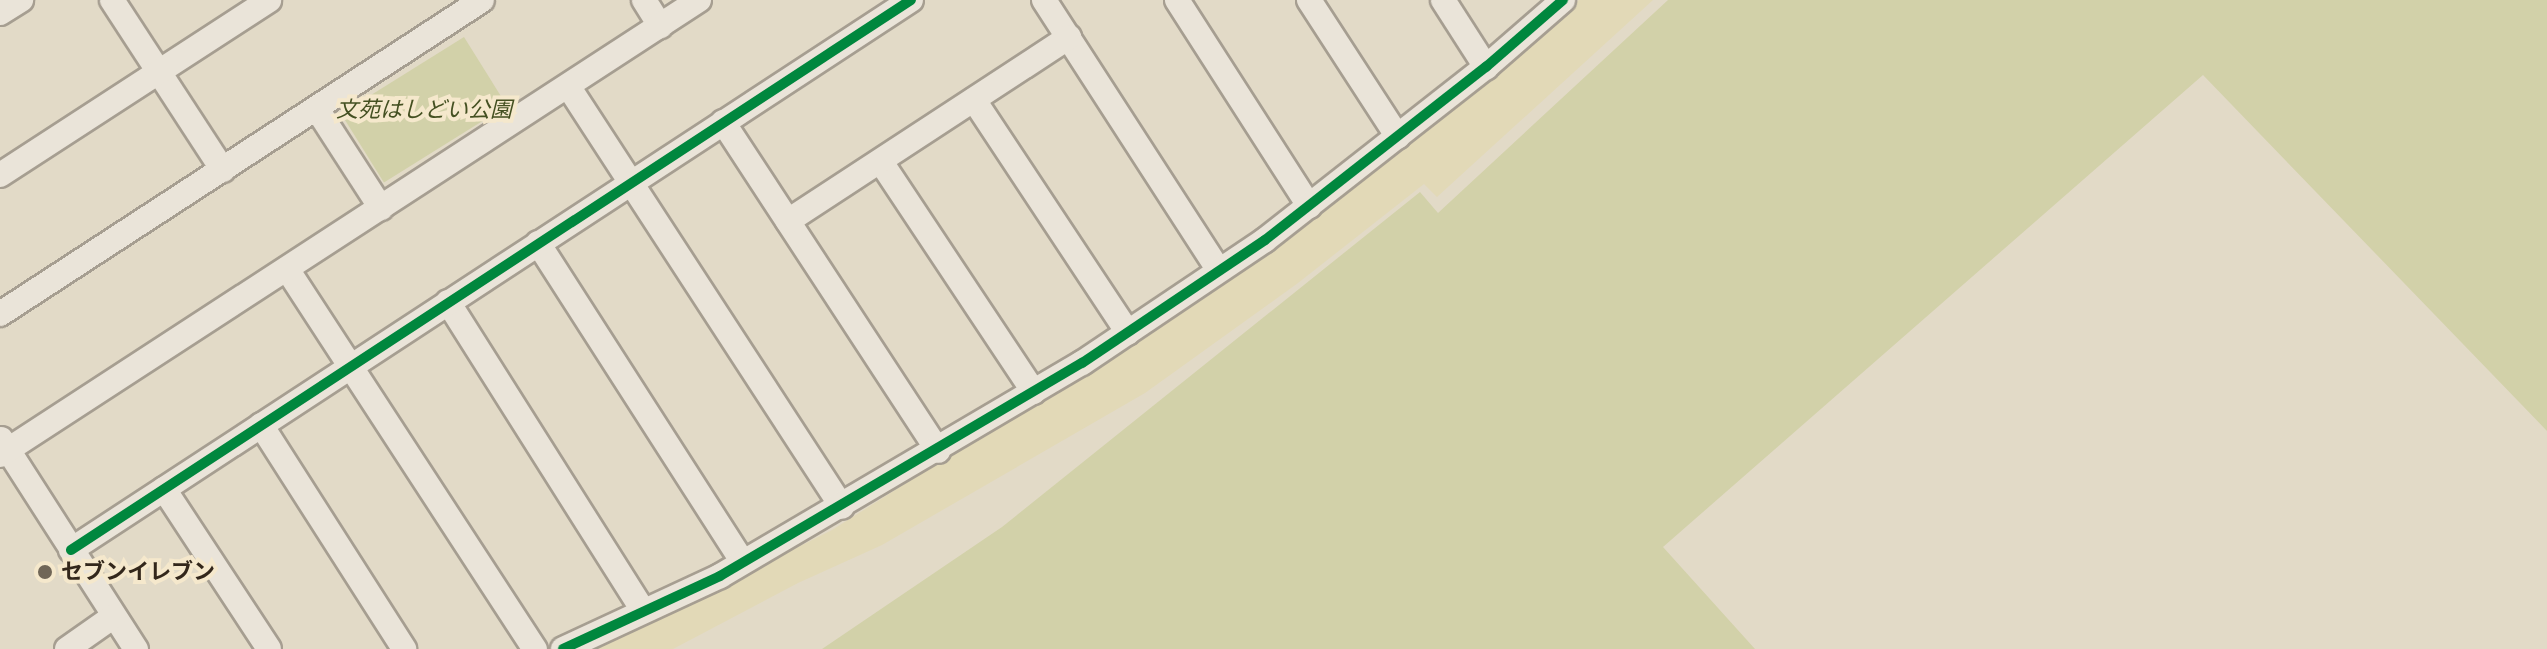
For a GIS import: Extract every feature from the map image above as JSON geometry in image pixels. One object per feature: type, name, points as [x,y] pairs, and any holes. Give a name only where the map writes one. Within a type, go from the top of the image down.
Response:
[{"type":"street","points":[[0,13],[21,0]]},
{"type":"street","points":[[112,0],[223,170]]},
{"type":"street","points":[[0,175],[269,0]]},
{"type":"street","points":[[0,314],[482,0]]},
{"type":"street","points":[[644,0],[660,26]]},
{"type":"street","points":[[136,649],[3,447],[287,269],[699,0]]},
{"type":"street","points":[[1044,0],[1218,269]]},
{"type":"street","points":[[1177,0],[1309,206]]},
{"type":"street","points":[[1309,0],[1398,137]]},
{"type":"street","points":[[1443,0],[1486,67]]},
{"type":"street","points":[[563,649],[743,562],[842,507],[1128,333],[1218,269],[1265,240],[1486,67],[1563,0]]},
{"type":"street","points":[[71,550],[723,122],[897,3]]},
{"type":"street","points":[[788,221],[1069,37]]},
{"type":"street","points":[[568,86],[842,507]]},
{"type":"street","points":[[974,100],[1128,333]]},
{"type":"street","points":[[317,109],[381,208]]},
{"type":"street","points":[[723,122],[938,451]]},
{"type":"street","points":[[881,162],[1034,392]]},
{"type":"street","points":[[538,243],[743,562]]},
{"type":"street","points":[[287,269],[535,649]]},
{"type":"street","points":[[448,302],[643,611]]},
{"type":"street","points":[[261,425],[404,649]]},
{"type":"street","points":[[164,489],[269,649]]},
{"type":"street","points":[[67,649],[114,616]]},
{"type":"shaded area","points":[[1579,0],[1653,0],[1437,197],[1424,184],[1298,283],[1145,393],[882,545],[798,583],[673,649],[595,649],[832,530],[1193,302],[1458,105]]},
{"type":"green space","points":[[1668,0],[2547,0],[2547,431],[2203,75],[1663,547],[1755,649],[822,649],[1002,527],[1420,192],[1438,213]]},
{"type":"green space","name":"文苑はしどい公園","points":[[464,37],[507,106],[384,183],[341,114]]},
{"type":"cycle path","points":[[71,550],[911,0]]},
{"type":"cycle path","points":[[563,649],[720,576],[1082,363],[1265,240],[1486,67],[1563,0]]},
{"type":"place","name":"セブンイレブン","points":[[45,572]]}]
